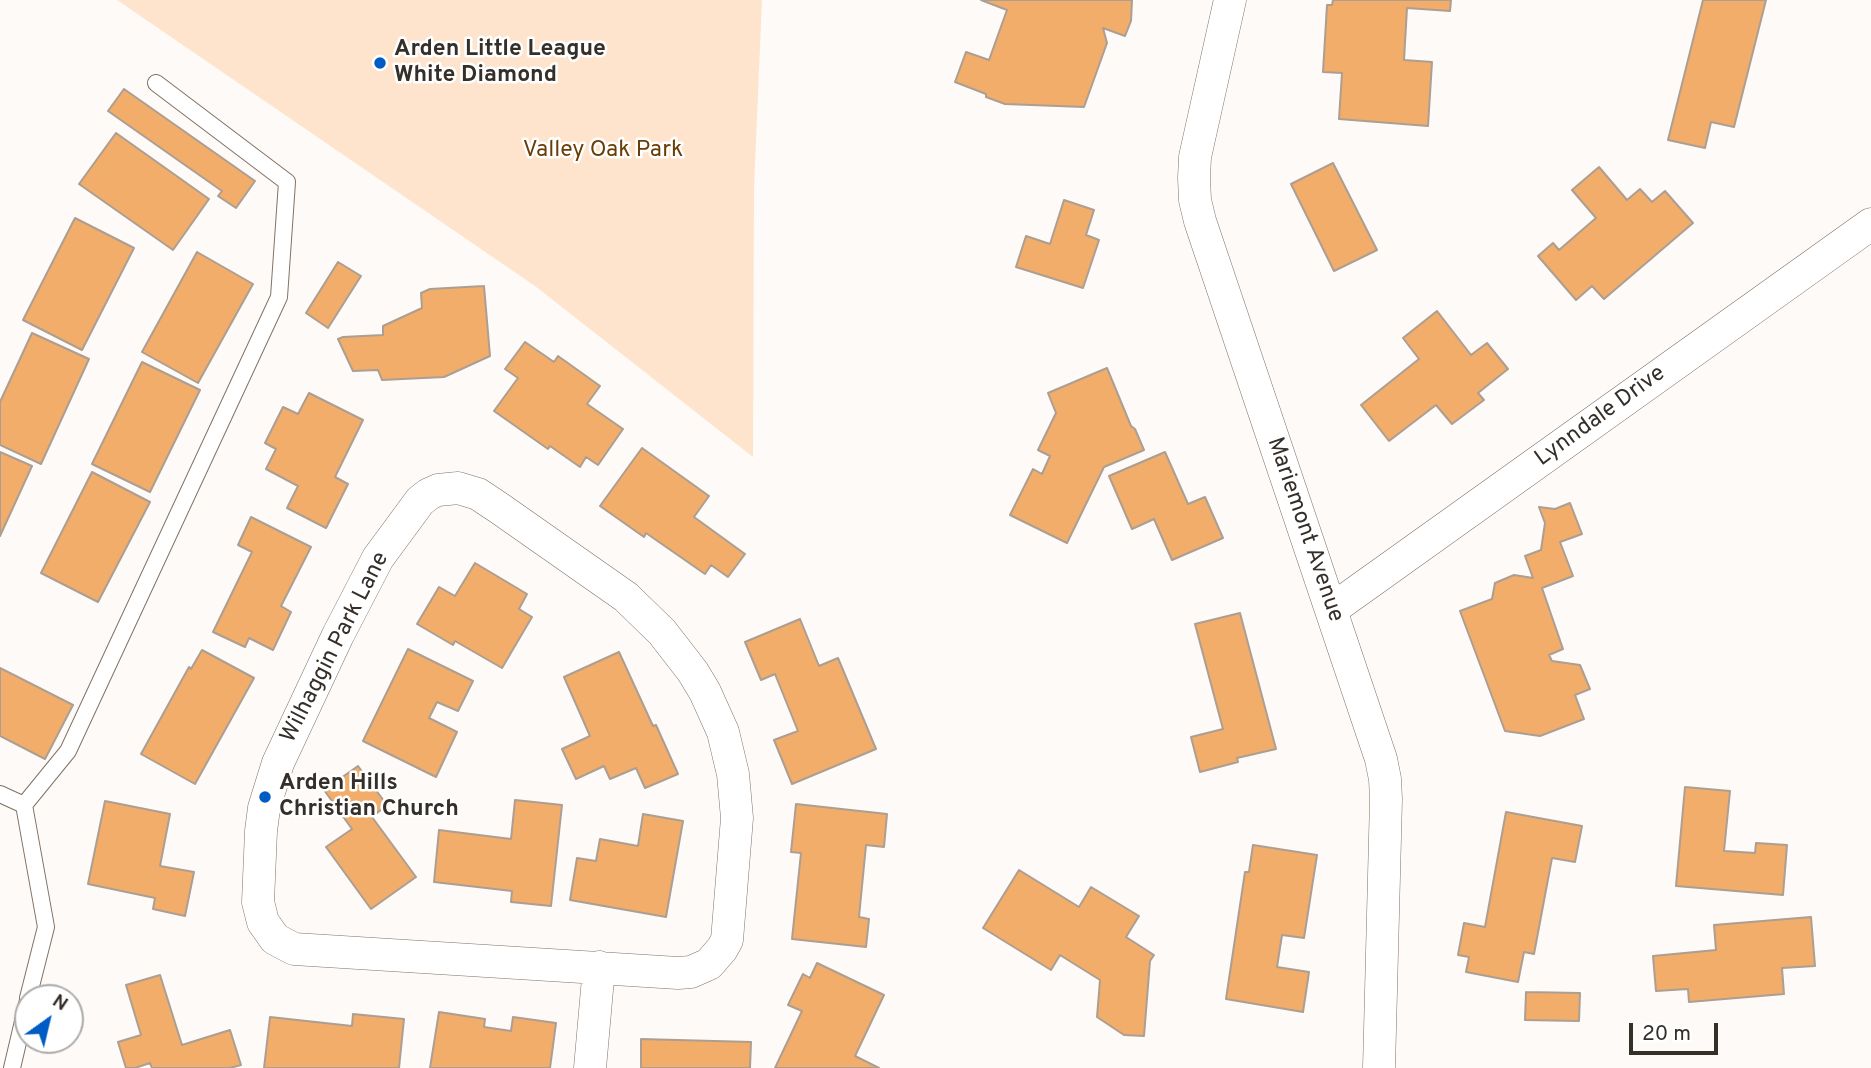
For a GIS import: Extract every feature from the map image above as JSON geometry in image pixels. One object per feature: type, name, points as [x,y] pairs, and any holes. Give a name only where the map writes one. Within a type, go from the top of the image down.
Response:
[{"type":"street","name":"Mariemont Avenue","points":[[1230,0],[1195,157],[1195,200],[1381,759],[1386,799],[1378,1068]]},
{"type":"street","name":"Lynndale Drive","points":[[1331,610],[1871,224]]},
{"type":"street","name":"Wilhaggin Park Lane","points":[[458,488],[478,494],[626,597],[662,632],[693,672],[723,732],[733,774],[737,818],[727,940],[722,950],[709,964],[691,972],[599,967],[294,948],[275,939],[263,922],[258,902],[261,831],[264,808],[278,763],[338,635],[378,558],[420,501],[438,490],[458,488]]},
{"type":"street","points":[[590,1068],[599,967]]},
{"type":"lane","points":[[32,984],[46,927],[24,805],[68,751],[279,297],[286,182],[156,83]]},
{"type":"lane","points":[[0,794],[24,805]]},
{"type":"green space","name":"Valley Oak Park","points":[[117,0],[762,0],[754,188],[753,457],[535,286]]},
{"type":"building","points":[[981,0],[1132,0],[1131,21],[1125,36],[1103,28],[1107,43],[1084,107],[1005,104],[955,82],[966,52],[989,60],[1007,10]]},
{"type":"building","points":[[1333,0],[1451,0],[1450,11],[1407,8],[1404,60],[1432,62],[1428,126],[1339,119],[1342,73],[1323,72],[1327,5],[1332,5]]},
{"type":"building","points":[[1703,0],[1766,0],[1734,127],[1711,122],[1705,148],[1668,140]]},
{"type":"building","points":[[124,89],[255,181],[236,208],[218,196],[222,191],[108,111]]},
{"type":"building","points":[[116,133],[209,199],[173,250],[79,184]]},
{"type":"building","points":[[1333,163],[1377,250],[1334,271],[1291,184]]},
{"type":"building","points":[[1599,167],[1627,200],[1640,189],[1652,202],[1665,191],[1693,223],[1604,299],[1592,286],[1576,300],[1538,256],[1553,243],[1559,250],[1596,218],[1572,190]]},
{"type":"building","points":[[1064,200],[1094,210],[1086,235],[1099,240],[1083,288],[1016,267],[1026,236],[1050,244]]},
{"type":"building","points":[[75,218],[134,248],[82,350],[23,320]]},
{"type":"building","points":[[197,252],[253,284],[198,383],[142,352]]},
{"type":"building","points":[[338,262],[361,276],[328,328],[306,313]]},
{"type":"building","points":[[484,286],[490,356],[444,377],[382,380],[378,370],[353,371],[338,339],[383,335],[383,326],[422,308],[421,293],[430,289]]},
{"type":"building","points":[[1437,311],[1471,355],[1487,343],[1508,369],[1478,393],[1484,400],[1452,424],[1436,405],[1389,441],[1361,405],[1419,359],[1403,338]]},
{"type":"building","points":[[32,333],[89,359],[41,464],[0,445],[0,402]]},
{"type":"building","points":[[525,342],[554,362],[558,356],[600,386],[587,404],[623,429],[598,465],[586,457],[580,467],[550,446],[548,449],[494,411],[518,378],[505,369]]},
{"type":"building","points":[[142,362],[200,390],[150,492],[92,464]]},
{"type":"building","points":[[1107,368],[1144,450],[1104,467],[1067,543],[1010,515],[1033,469],[1042,474],[1050,456],[1038,450],[1056,413],[1048,393]]},
{"type":"building","points":[[309,393],[363,420],[335,477],[348,484],[326,528],[287,508],[298,486],[266,469],[276,449],[265,443],[283,407],[298,414]]},
{"type":"building","points":[[642,448],[709,496],[694,517],[745,554],[728,577],[711,565],[705,574],[646,533],[644,537],[600,506]]},
{"type":"building","points":[[0,452],[32,466],[0,536]]},
{"type":"building","points":[[1165,452],[1188,504],[1205,497],[1223,538],[1172,560],[1154,519],[1132,529],[1109,476]]},
{"type":"building","points":[[92,472],[150,502],[98,602],[41,573]]},
{"type":"building","points":[[1570,503],[1582,534],[1560,542],[1573,576],[1542,588],[1563,649],[1549,655],[1552,661],[1580,665],[1590,689],[1575,695],[1584,719],[1540,736],[1505,731],[1460,611],[1492,599],[1495,583],[1514,575],[1533,578],[1525,556],[1541,550],[1545,523],[1539,507],[1555,509]]},
{"type":"building","points":[[251,517],[311,547],[281,606],[291,612],[273,650],[249,638],[245,647],[213,632],[252,552],[238,545]]},
{"type":"building","points":[[475,563],[527,594],[519,609],[532,617],[502,668],[455,641],[453,645],[417,624],[439,587],[455,596]]},
{"type":"building","points":[[1240,613],[1276,749],[1237,758],[1238,762],[1200,772],[1191,737],[1223,729],[1195,624]]},
{"type":"building","points":[[800,619],[819,666],[838,658],[876,749],[792,784],[774,740],[798,731],[775,674],[761,680],[745,642]]},
{"type":"building","points":[[408,649],[473,681],[458,711],[437,702],[429,718],[457,732],[436,777],[363,741]]},
{"type":"building","points":[[202,650],[254,678],[195,784],[141,754],[189,667],[191,669]]},
{"type":"building","points":[[619,652],[678,774],[645,788],[636,768],[610,779],[604,766],[576,779],[562,749],[590,736],[564,677]]},
{"type":"building","points":[[0,668],[73,705],[45,759],[0,736]]},
{"type":"building","points":[[358,766],[387,805],[372,817],[416,877],[371,909],[326,847],[352,829],[324,790]]},
{"type":"building","points":[[1685,787],[1730,791],[1724,851],[1755,853],[1756,843],[1787,845],[1783,895],[1676,886]]},
{"type":"building","points":[[515,800],[562,805],[551,906],[511,902],[512,891],[434,882],[439,830],[511,839]]},
{"type":"building","points":[[105,801],[170,814],[160,866],[194,872],[185,916],[153,909],[155,898],[88,884]]},
{"type":"building","points":[[796,804],[887,814],[884,847],[866,845],[859,917],[869,919],[866,947],[792,939],[801,853],[791,852]]},
{"type":"building","points":[[1506,812],[1582,826],[1575,862],[1552,858],[1534,954],[1524,952],[1518,982],[1466,972],[1469,957],[1458,955],[1464,923],[1485,927]]},
{"type":"building","points":[[643,814],[683,821],[666,917],[570,900],[577,858],[596,861],[600,839],[638,846]]},
{"type":"building","points":[[1253,845],[1317,855],[1304,938],[1282,935],[1277,967],[1309,972],[1303,1012],[1226,999],[1245,872],[1249,872]]},
{"type":"building","points":[[1019,870],[1079,907],[1091,887],[1139,916],[1126,937],[1154,955],[1150,961],[1144,1036],[1124,1035],[1097,1017],[1100,980],[1060,955],[1051,970],[983,928]]},
{"type":"building","points":[[1811,917],[1815,966],[1782,968],[1784,994],[1689,1002],[1688,989],[1656,991],[1653,956],[1716,950],[1714,925]]},
{"type":"building","points":[[817,963],[884,995],[855,1056],[879,1068],[775,1068],[802,1011],[788,1005],[803,974],[810,978]]},
{"type":"building","points":[[160,975],[182,1045],[230,1030],[241,1065],[230,1068],[152,1068],[150,1063],[126,1068],[118,1042],[141,1035],[126,985]]},
{"type":"building","points":[[1526,992],[1580,993],[1579,1021],[1525,1020]]},
{"type":"building","points":[[439,1012],[485,1019],[484,1027],[511,1031],[513,1017],[556,1023],[550,1068],[430,1068]]},
{"type":"building","points":[[353,1014],[404,1019],[399,1068],[264,1068],[270,1017],[352,1026]]},
{"type":"building","points":[[641,1039],[751,1042],[750,1068],[641,1068]]},
{"type":"place","name":"Arden Little League White Diamond","points":[[380,63]]},
{"type":"place","name":"Arden Hills Christian Church","points":[[265,797]]}]
